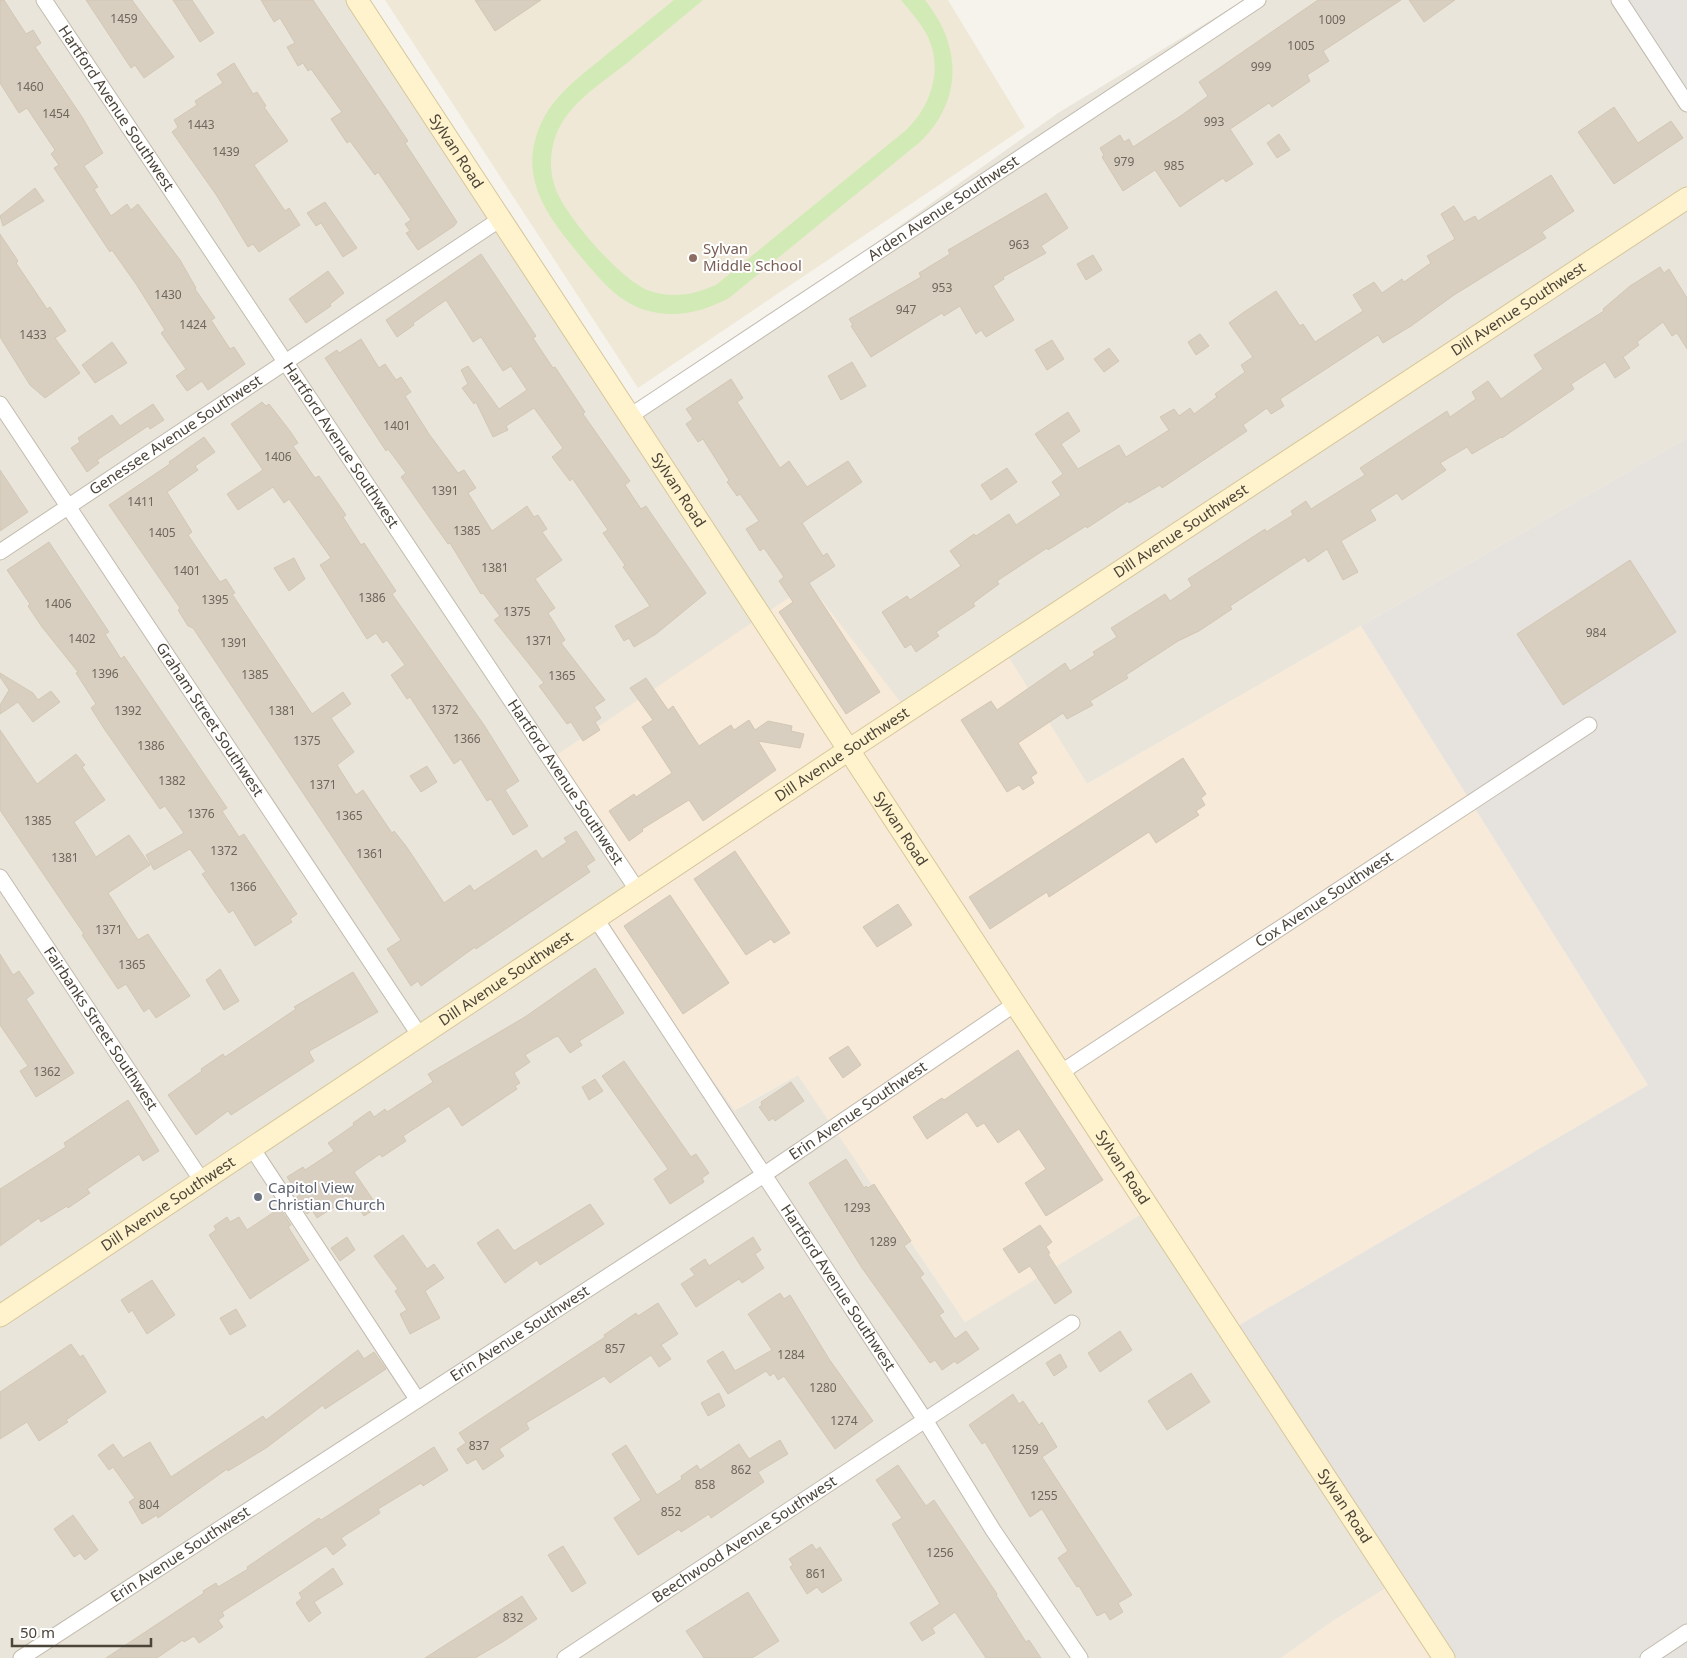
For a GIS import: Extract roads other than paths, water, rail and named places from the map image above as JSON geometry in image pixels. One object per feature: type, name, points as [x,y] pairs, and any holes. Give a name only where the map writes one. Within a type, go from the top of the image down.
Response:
[{"type":"main road","name":"Sylvan Road","points":[[357,0],[502,218],[847,751],[1444,1658]]},
{"type":"main road","name":"Dill Avenue Southwest","points":[[0,1316],[847,751],[1687,198]]},
{"type":"street","name":"Hartford Avenue Southwest","points":[[44,0],[638,890]]},
{"type":"street","name":"Arden Avenue Southwest","points":[[630,416],[1258,0]]},
{"type":"street","points":[[1620,0],[1687,104]]},
{"type":"street","name":"Genessee Avenue Southwest","points":[[0,552],[502,218]]},
{"type":"street","name":"Graham Street Southwest","points":[[0,404],[420,1036]]},
{"type":"street","name":"Cox Avenue Southwest","points":[[1060,1073],[1589,725]]},
{"type":"street","name":"Fairbanks Street Southwest","points":[[0,877],[202,1181]]},
{"type":"street","name":"Hartford Avenue Southwest","points":[[596,919],[762,1176],[925,1420],[993,1530],[1080,1658]]},
{"type":"street","name":"Erin Avenue Southwest","points":[[21,1658],[762,1176],[1015,1004]]},
{"type":"street","points":[[252,1148],[417,1399]]},
{"type":"street","name":"Beechwood Avenue Southwest","points":[[565,1658],[1072,1323]]},
{"type":"street","points":[[1648,1658],[1687,1632]]},
{"type":"place","name":"Sylvan Middle School","points":[[693,258]]},
{"type":"place","name":"Capitol View Christian Church","points":[[258,1197]]}]
